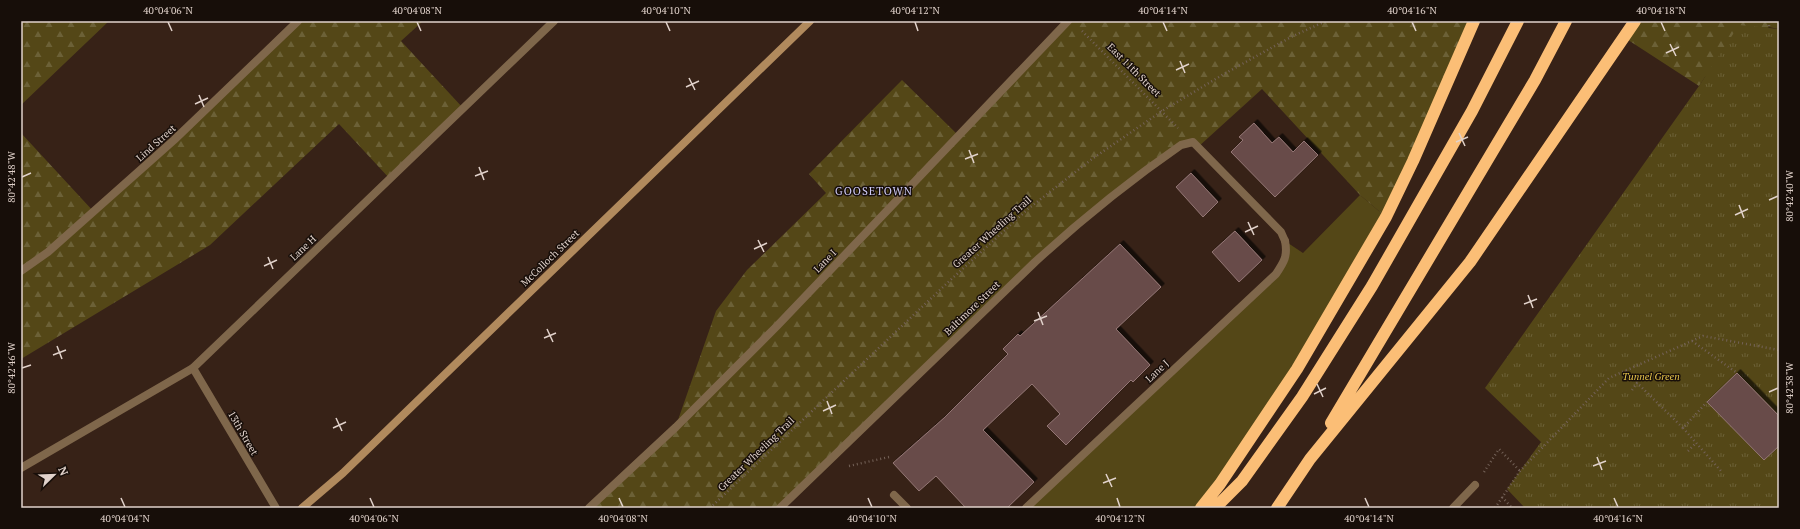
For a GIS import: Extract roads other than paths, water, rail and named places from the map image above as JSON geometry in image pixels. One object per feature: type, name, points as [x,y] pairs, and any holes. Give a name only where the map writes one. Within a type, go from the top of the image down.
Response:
[{"type":"highway","points":[[1201,508],[1220,484],[1297,370],[1386,218],[1413,161],[1474,21]]},
{"type":"highway","points":[[1215,508],[1242,481],[1298,404],[1368,292],[1472,111],[1518,21]]},
{"type":"highway","points":[[1277,508],[1310,458],[1535,80],[1566,21]]},
{"type":"highway","points":[[1310,458],[1470,262],[1635,21]]},
{"type":"street","name":"Lind Street","points":[[21,271],[48,252],[174,140],[298,21]]},
{"type":"street","name":"Lane H","points":[[21,468],[194,368],[554,21]]},
{"type":"street","name":"McColloch Street","points":[[302,508],[342,473],[810,21]]},
{"type":"street","name":"Lane I","points":[[589,508],[676,427],[777,326],[1068,21]]},
{"type":"street","name":"Baltimore Street","points":[[780,508],[1035,262],[1116,192],[1181,145],[1193,142],[1281,232],[1285,241]]},
{"type":"street","name":"Lane J","points":[[1026,508],[1276,274],[1286,260],[1287,251],[1285,241]]},
{"type":"street","name":"13th Street","points":[[194,368],[276,508]]},
{"type":"street","points":[[1453,508],[1475,485]]},
{"type":"street","points":[[894,495],[907,508]]},
{"type":"district","name":"GOOSETOWN","points":[[874,191]]},
{"type":"park label","name":"Tunnel Green","points":[[1651,376]]}]
